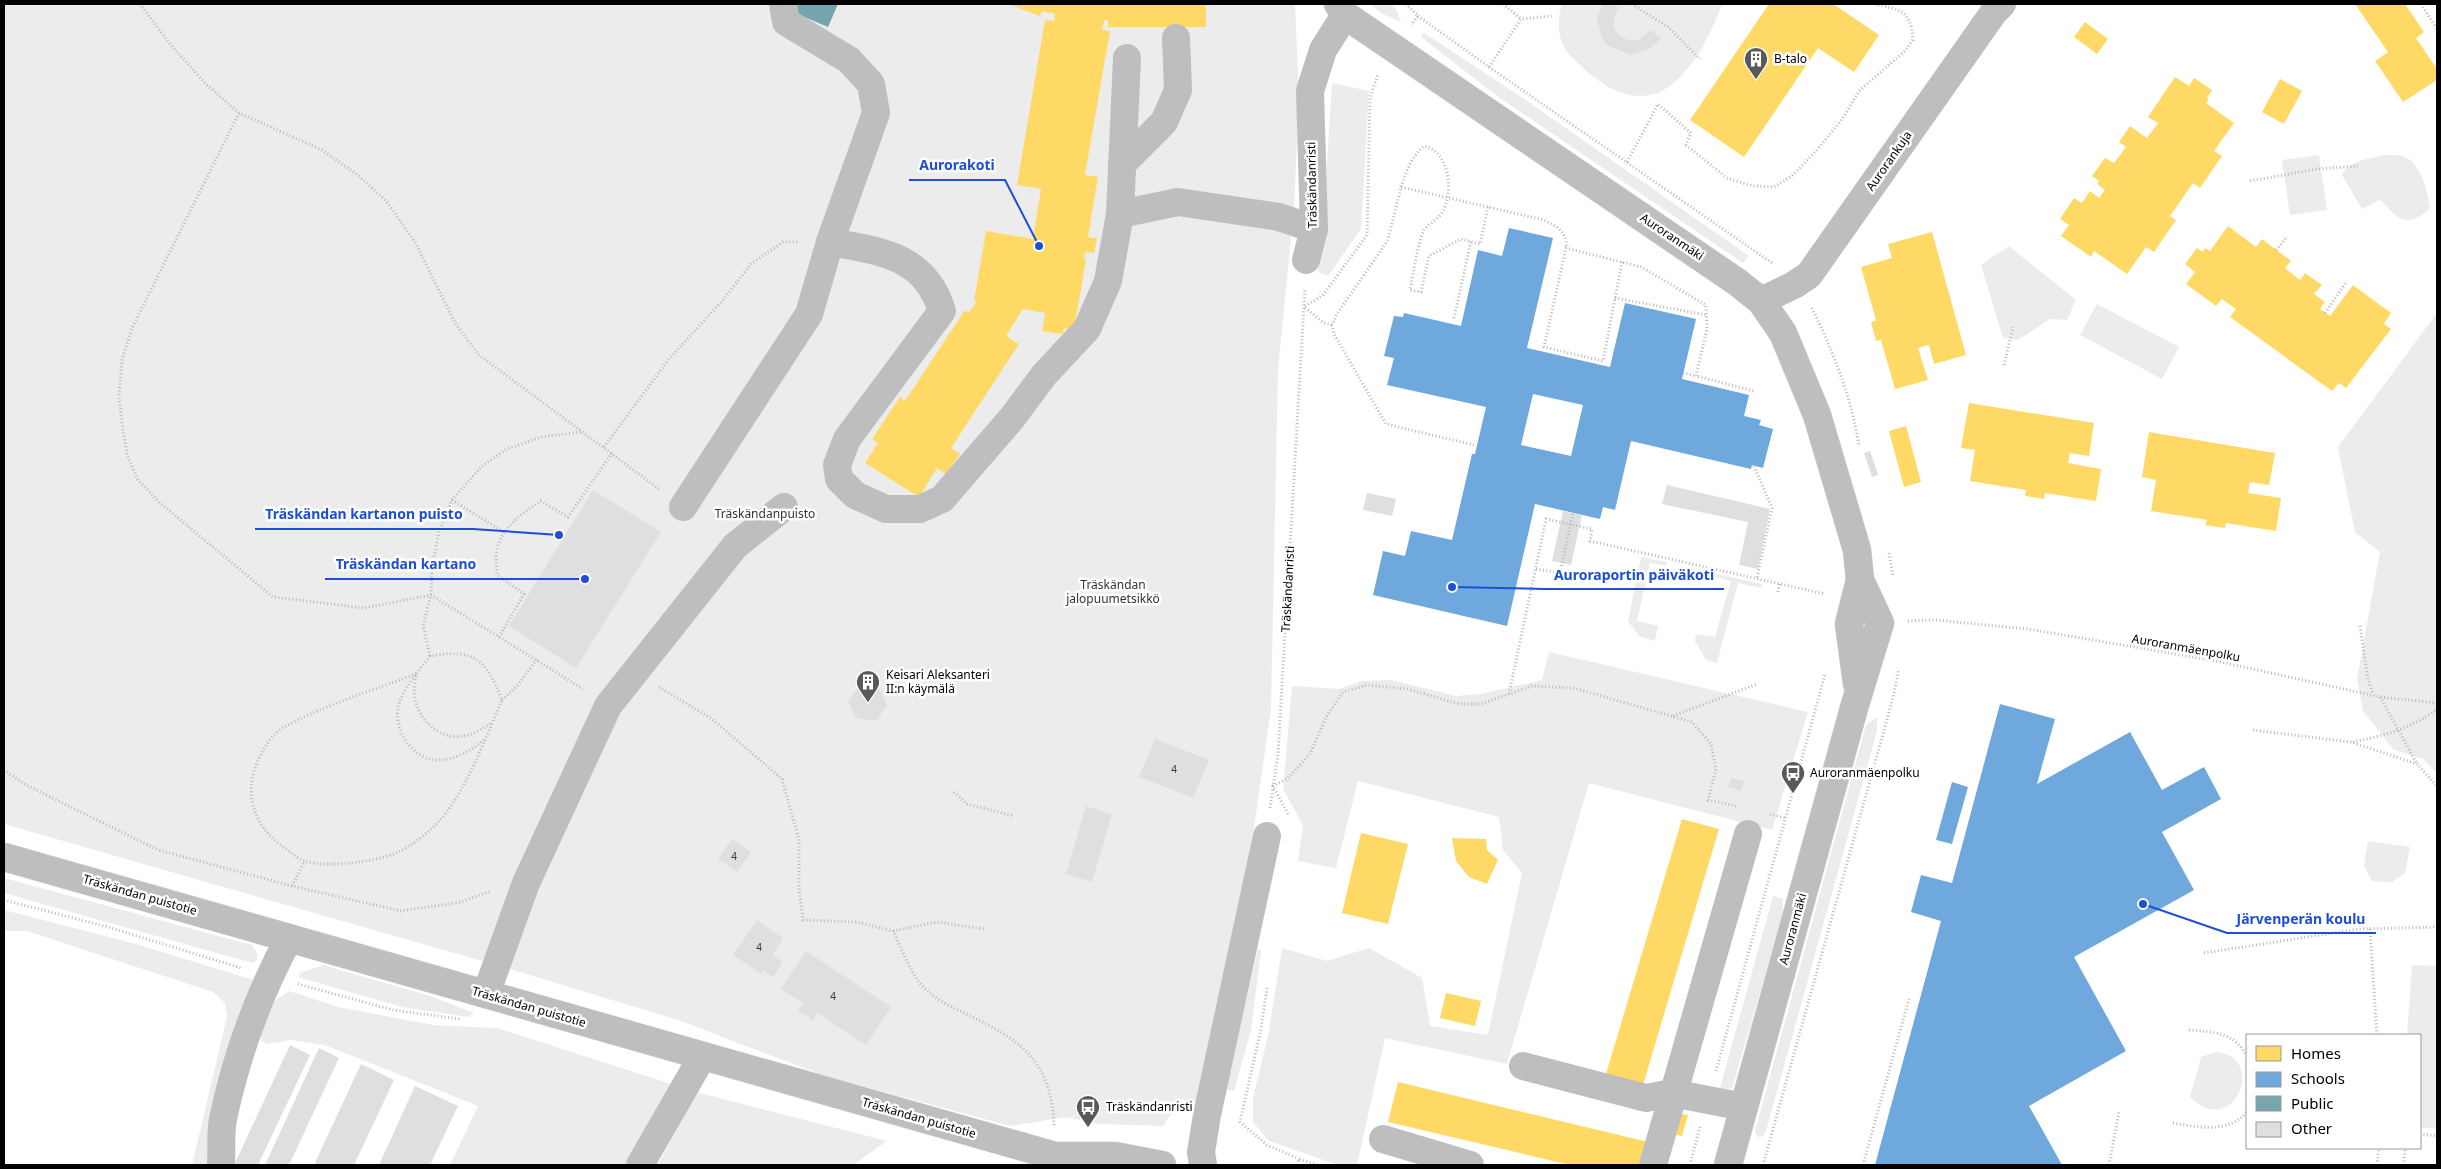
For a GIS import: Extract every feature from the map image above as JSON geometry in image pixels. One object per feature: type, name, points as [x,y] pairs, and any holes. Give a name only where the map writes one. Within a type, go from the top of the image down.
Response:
[{"type":"main road","points":[[683,507],[809,314],[830,242],[876,113],[871,84],[849,60],[786,22],[783,4]]},
{"type":"main road","name":"Aurorankuja","points":[[1760,301],[1809,275],[1994,12],[2002,4]]},
{"type":"main road","name":"Auroranmäki","points":[[1341,9],[1392,48],[1720,271],[1760,301],[1783,333],[1817,415],[1857,550],[1860,580],[1880,623],[1858,692],[1728,1165]]},
{"type":"main road","name":"Träskändanristi","points":[[1306,260],[1314,229],[1310,91],[1323,50],[1341,9]]},
{"type":"main road","points":[[1122,164],[1164,122],[1178,90],[1176,38]]},
{"type":"main road","points":[[830,242],[887,253],[922,274],[936,293],[942,311],[847,439],[837,465],[839,479],[855,495],[886,509],[920,509],[942,499],[1012,418],[1044,375],[1087,329],[1108,281],[1120,214],[1127,58]]},
{"type":"main road","points":[[1120,214],[1178,202],[1279,217],[1314,229]]},
{"type":"main road","points":[[486,994],[526,883],[608,706],[736,546],[784,507]]},
{"type":"main road","points":[[1653,1165],[1745,821]]},
{"type":"main road","points":[[1203,1165],[1201,1152],[1207,1115],[1267,836]]},
{"type":"main road","name":"Träskändan puistotie","points":[[4,856],[1065,1160],[1115,1156],[1162,1165]]},
{"type":"main road","points":[[221,1165],[223,1120],[246,1038],[268,976],[289,938]]},
{"type":"main road","points":[[640,1165],[702,1057]]},
{"type":"main road","points":[[1523,1066],[1646,1098],[1672,1093],[1744,1107]]},
{"type":"main road","points":[[1383,1139],[1470,1165]]},
{"type":"path","points":[[140,4],[170,44],[207,85],[239,113],[322,150],[359,176],[387,202],[415,242],[455,323],[479,355],[683,507]]},
{"type":"path","points":[[1406,4],[1418,16],[1489,67],[1782,270],[1808,301],[1828,342],[1857,430],[1860,448]]},
{"type":"path","points":[[1503,4],[1521,19],[1552,16]]},
{"type":"path","points":[[1632,4],[1668,27],[1700,59]]},
{"type":"path","points":[[1640,9],[1642,4]]},
{"type":"path","points":[[1627,162],[1658,104],[1691,133],[1686,145],[1727,178],[1753,186],[1774,187],[1792,176],[1843,118],[1859,91],[1905,51],[1913,40],[1913,28],[1906,14],[1895,7],[1874,4]]},
{"type":"path","points":[[2421,4],[2437,29]]},
{"type":"path","points":[[1332,325],[1324,323],[1304,307],[1323,295],[1367,234],[1370,98],[1375,80],[1392,48],[1418,16]]},
{"type":"path","points":[[1489,67],[1521,19]]},
{"type":"path","points":[[239,113],[132,328],[122,360],[119,396],[128,458],[138,480],[160,503],[273,597],[364,608],[431,595],[537,659],[608,706]]},
{"type":"path","points":[[1474,446],[1386,424],[1334,334],[1332,325],[1337,314],[1388,240],[1406,170],[1416,152],[1424,146],[1430,148],[1441,160],[1449,176],[1448,198],[1442,214],[1424,230],[1410,290],[1421,292],[1429,256],[1461,240],[1480,244],[1488,207]]},
{"type":"path","points":[[2250,181],[2317,169],[2358,166]]},
{"type":"path","points":[[1401,187],[1544,220],[1565,236],[1566,248],[1544,347],[1603,361],[1622,262]]},
{"type":"path","points":[[2276,250],[2287,237]]},
{"type":"path","points":[[1454,318],[1471,241]]},
{"type":"path","points":[[604,447],[669,359],[723,300],[751,264],[783,242],[830,242]]},
{"type":"path","points":[[1566,248],[1641,267],[1706,305],[1707,329],[1696,376]]},
{"type":"path","name":"Träskändanristi","points":[[1267,836],[1278,754],[1306,260]]},
{"type":"path","points":[[2325,313],[2347,281]]},
{"type":"path","points":[[1615,298],[1707,315]]},
{"type":"path","points":[[2004,365],[2013,327]]},
{"type":"path","points":[[1684,373],[1754,391]]},
{"type":"path","points":[[430,656],[423,626],[431,595],[432,566],[439,532],[452,500],[482,466],[507,450],[541,437],[584,432]]},
{"type":"path","points":[[499,637],[524,594],[497,575],[497,549],[505,533],[522,513],[542,501],[568,517],[612,453]]},
{"type":"path","points":[[1754,466],[1772,508],[1757,578]]},
{"type":"path","points":[[452,500],[505,533]]},
{"type":"path","points":[[1536,569],[1560,574],[1573,513]]},
{"type":"path","points":[[1509,694],[1546,519],[1592,529],[1590,541],[1830,595]]},
{"type":"path","points":[[1887,547],[1894,585]]},
{"type":"path","points":[[1778,592],[1780,583]]},
{"type":"path","name":"Auroranmäenpolku","points":[[1900,622],[1935,620],[2028,629],[2216,661],[2380,697],[2437,703]]},
{"type":"path","points":[[2360,626],[2368,680],[2373,695]]},
{"type":"path","points":[[485,739],[474,748],[453,759],[434,760],[422,757],[411,749],[401,734],[397,720],[399,702],[416,674],[430,656],[460,653],[476,658],[487,666],[502,700]]},
{"type":"path","points":[[416,674],[306,716],[275,733],[263,751],[252,779],[251,804],[258,821],[270,837],[305,861],[336,863],[367,860],[394,854],[418,839],[442,818],[464,782],[502,700],[518,685],[537,659]]},
{"type":"path","points":[[1763,1165],[1893,698],[1900,664]]},
{"type":"path","points":[[634,672],[712,719],[782,779],[800,840],[799,890],[803,920],[857,922],[893,931],[937,922],[984,929]]},
{"type":"path","points":[[416,674],[414,697],[420,716],[438,732],[453,736],[469,735],[492,722]]},
{"type":"path","points":[[1673,716],[1757,684]]},
{"type":"path","points":[[1291,819],[1273,786],[1288,778],[1310,754],[1326,717],[1343,692],[1367,685],[1408,689],[1458,704],[1481,704],[1532,686],[1573,688],[1692,722],[1711,744],[1716,769],[1708,800],[1745,821]]},
{"type":"path","points":[[2380,697],[2417,764],[2437,786]]},
{"type":"path","points":[[2351,742],[2398,730],[2428,717],[2437,709]]},
{"type":"path","points":[[2253,730],[2351,742],[2417,764]]},
{"type":"path","points":[[4,770],[26,785],[158,850],[292,886],[401,911],[461,902],[505,886],[526,883]]},
{"type":"path","points":[[954,792],[967,804],[1014,816]]},
{"type":"path","points":[[1769,814],[1786,818]]},
{"type":"path","points":[[292,886],[305,861]]},
{"type":"path","points":[[4,900],[108,927],[268,976],[393,1010],[461,1019]]},
{"type":"path","points":[[2204,953],[2370,929],[2437,927]]},
{"type":"path","points":[[2370,929],[2377,1034]]},
{"type":"path","points":[[893,931],[920,983],[944,1004],[983,1022],[1025,1048],[1045,1077],[1065,1160]]},
{"type":"path","points":[[1268,982],[1261,1029],[1240,1122],[1267,1145],[1318,1165]]},
{"type":"path","points":[[1863,1165],[1909,999]]},
{"type":"path","points":[[2190,1030],[2220,1033],[2234,1038],[2246,1055]]},
{"type":"path","points":[[2109,1165],[2118,1112]]},
{"type":"path","points":[[2173,1123],[2196,1127],[2218,1127],[2235,1122],[2246,1112]]},
{"type":"path","points":[[2421,1134],[2437,1136]]},
{"type":"path","points":[[2377,1165],[2379,1149]]},
{"type":"path","points":[[2404,1165],[2405,1149]]},
{"type":"path","points":[[1297,1165],[1299,1159]]},
{"type":"green space","name":"Träskändanpuisto","points":[[4,4],[1295,4],[1299,95],[1294,209],[1278,369],[1271,709],[1255,821],[1226,982],[1198,1103],[1181,1099],[1163,1126],[1099,1124],[1066,1117],[1010,1126],[822,1075],[678,1020],[510,969],[4,824]]},
{"type":"green space","points":[[1370,4],[1390,4],[1396,9],[1401,22],[1381,13]]},
{"type":"green space","points":[[1562,4],[1721,4],[1721,6],[1705,43],[1678,79],[1657,93],[1635,96],[1625,94],[1606,85],[1588,72],[1568,53],[1561,40],[1559,30]]},
{"type":"green space","points":[[1423,32],[1530,103],[1749,256],[1743,263],[1497,96],[1421,37]]},
{"type":"green space","points":[[1332,83],[1369,91],[1361,229],[1328,276],[1318,272],[1323,227]]},
{"type":"green space","points":[[2319,155],[2327,210],[2290,215],[2282,160]]},
{"type":"green space","points":[[2386,155],[2403,156],[2415,165],[2419,171],[2430,208],[2421,216],[2411,220],[2401,219],[2379,200],[2362,209],[2342,175],[2345,170],[2356,163]]},
{"type":"green space","points":[[2009,246],[2076,300],[2067,320],[2050,319],[2018,340],[2003,338],[1981,265]]},
{"type":"green space","points":[[2097,304],[2179,347],[2162,379],[2080,335]]},
{"type":"green space","points":[[2437,313],[2437,773],[2423,759],[2394,750],[2363,711],[2357,679],[2380,552],[2355,532],[2338,447]]},
{"type":"green space","points":[[1641,557],[1667,562],[1666,566],[1650,563],[1637,621],[1658,626],[1655,641],[1639,636],[1628,621]]},
{"type":"green space","points":[[1713,573],[1762,584],[1761,588],[1738,583],[1717,663],[1706,660],[1695,641],[1696,634],[1715,637],[1731,581],[1712,576]]},
{"type":"green space","points":[[1549,652],[1808,712],[1772,830],[1589,783],[1507,1064],[1385,1038],[1357,1165],[1338,1165],[1269,1141],[1253,1122],[1253,1098],[1268,1036],[1282,948],[1327,961],[1369,948],[1422,978],[1430,1026],[1488,1035],[1522,873],[1503,850],[1499,817],[1358,781],[1336,868],[1298,861],[1303,825],[1283,789],[1292,686],[1339,689],[1361,681],[1391,680],[1456,696],[1480,694],[1542,680]]},
{"type":"green space","points":[[1877,717],[1877,731],[1766,1131],[1763,1136],[1757,1137],[1755,1131],[1866,725]]},
{"type":"green space","points":[[2368,841],[2410,847],[2405,873],[2392,882],[2372,881],[2364,866]]},
{"type":"green space","points":[[4,878],[252,945],[258,955],[257,960],[252,963],[4,893]]},
{"type":"green space","points":[[1773,896],[1783,899],[1782,918],[1732,1088],[1725,1090],[1720,1088]]},
{"type":"green space","points":[[4,910],[136,944],[260,982],[213,1165],[192,1165],[227,1017],[225,1003],[213,992],[27,931],[4,931]]},
{"type":"green space","points":[[1258,948],[1261,951],[1251,1030],[1234,1091],[1226,1089]]},
{"type":"green space","points":[[323,965],[430,996],[474,1013],[468,1017],[402,1007],[298,977],[300,973]]},
{"type":"green space","points":[[2412,965],[2437,966],[2437,1128],[2421,1128],[2421,1034],[2407,1034]]},
{"type":"green space","points":[[289,991],[338,1007],[433,1025],[497,1028],[671,1084],[625,1165],[450,1165],[478,1106],[325,1045],[291,1040],[268,1044],[261,1041],[260,1033],[273,1002]]},
{"type":"green space","points":[[2216,1052],[2232,1057],[2240,1067],[2242,1080],[2239,1092],[2231,1103],[2220,1109],[2206,1108],[2190,1097],[2201,1057]]},
{"type":"green space","points":[[696,1092],[887,1141],[853,1165],[658,1165]]},
{"type":"building: Homes","points":[[1008,4],[1206,4],[1206,27],[1108,27],[1108,20],[1104,20],[1102,30],[1110,31],[1085,175],[1098,177],[1088,237],[1097,238],[1094,253],[1085,252],[1084,259],[1086,259],[1074,330],[1064,328],[1063,334],[1042,331],[1045,313],[1023,309],[1006,336],[1019,344],[951,448],[960,454],[946,474],[937,468],[919,497],[865,463],[878,443],[872,439],[900,397],[905,401],[965,310],[969,313],[977,301],[974,301],[986,231],[1033,239],[1041,189],[1017,185],[1045,20],[1054,21],[1055,14],[1042,11],[1040,16]]},
{"type":"building: Homes","name":"B-talo","points":[[1769,4],[1833,4],[1879,35],[1854,72],[1818,48],[1744,157],[1690,120]]},
{"type":"building: Homes","points":[[2355,4],[2405,4],[2424,32],[2416,38],[2437,69],[2437,80],[2403,102],[2375,61],[2388,52]]},
{"type":"building: Homes","points":[[2085,22],[2108,39],[2097,54],[2074,37]]},
{"type":"building: Homes","points":[[2175,77],[2189,86],[2194,78],[2212,90],[2206,103],[2234,123],[2214,151],[2222,156],[2200,188],[2193,183],[2170,216],[2176,220],[2154,252],[2146,247],[2127,274],[2094,251],[2091,257],[2061,236],[2069,225],[2060,219],[2074,198],[2082,203],[2090,191],[2099,198],[2105,190],[2097,184],[2099,181],[2092,176],[2105,158],[2114,163],[2126,147],[2119,142],[2130,126],[2147,138],[2158,123],[2148,117]]},
{"type":"building: Homes","points":[[2280,79],[2302,91],[2284,124],[2262,112]]},
{"type":"building: Homes","points":[[2228,226],[2256,247],[2262,239],[2291,261],[2285,268],[2300,280],[2305,273],[2322,285],[2314,294],[2325,302],[2320,309],[2330,316],[2353,285],[2391,313],[2384,324],[2391,329],[2346,388],[2339,383],[2332,391],[2230,317],[2236,309],[2222,299],[2216,306],[2186,284],[2195,272],[2185,264],[2197,248],[2203,252],[2205,248],[2210,251]]},
{"type":"building: Homes","points":[[1932,232],[1966,355],[1934,364],[1929,345],[1918,348],[1928,380],[1895,389],[1881,340],[1876,341],[1871,322],[1876,320],[1861,267],[1892,258],[1888,244]]},
{"type":"building: Homes","points":[[1969,403],[2094,423],[2089,456],[2070,453],[2068,463],[2101,469],[2096,501],[2045,493],[2044,499],[2025,496],[2026,490],[1970,481],[1975,450],[1961,448]]},
{"type":"building: Homes","points":[[1906,426],[1921,482],[1904,487],[1889,431]]},
{"type":"building: Homes","points":[[2149,432],[2275,453],[2269,485],[2250,482],[2248,493],[2281,498],[2276,531],[2226,523],[2225,528],[2205,525],[2207,520],[2151,511],[2156,480],[2142,477]]},
{"type":"building: Homes","points":[[1682,819],[1719,829],[1643,1085],[1606,1074]]},
{"type":"building: Homes","points":[[1361,833],[1408,844],[1388,924],[1342,913]]},
{"type":"building: Homes","points":[[1452,838],[1486,839],[1487,850],[1498,860],[1487,884],[1469,877],[1456,861]]},
{"type":"building: Homes","points":[[1446,993],[1481,1001],[1475,1026],[1440,1018]]},
{"type":"building: Homes","points":[[1398,1082],[1648,1142],[1642,1165],[1570,1165],[1388,1122]]},
{"type":"building: Homes","points":[[1677,1113],[1688,1115],[1682,1136],[1671,1134]]},
{"type":"building: Schools","points":[[1509,228],[1553,238],[1527,348],[1610,367],[1625,303],[1696,319],[1682,379],[1749,395],[1744,416],[1761,420],[1759,425],[1773,429],[1763,468],[1752,465],[1751,469],[1631,441],[1615,510],[1603,507],[1600,519],[1535,504],[1507,626],[1373,595],[1383,551],[1405,556],[1411,531],[1452,540],[1472,454],[1475,454],[1486,407],[1387,385],[1394,358],[1384,356],[1394,316],[1403,317],[1404,313],[1461,326],[1478,250],[1502,256]],"holes":[[[1533,394],[1583,405],[1571,456],[1521,445]]]},
{"type":"building: Schools","points":[[2000,704],[2055,719],[2037,784],[2130,732],[2162,790],[2204,767],[2221,799],[2162,832],[2194,890],[2074,957],[2126,1051],[2029,1106],[2062,1165],[1875,1165],[1941,921],[1911,912],[1921,875],[1952,883]]},
{"type":"building: Schools","points":[[1952,782],[1968,787],[1952,844],[1936,840]]},
{"type":"building: Public","points":[[794,4],[838,4],[828,27],[790,11]]},
{"type":"building: Other","points":[[1602,4],[1612,4],[1618,8],[1614,18],[1614,29],[1621,37],[1631,41],[1640,39],[1651,30],[1661,39],[1648,50],[1630,55],[1607,45],[1601,35],[1597,19]]},
{"type":"building: Other","points":[[1870,451],[1878,475],[1872,477],[1864,453]]},
{"type":"building: Other","points":[[1667,485],[1770,509],[1758,569],[1739,565],[1748,522],[1662,504]]},
{"type":"building: Other","points":[[593,490],[661,532],[576,668],[509,626]]},
{"type":"building: Other","points":[[1367,493],[1396,499],[1392,516],[1363,510]]},
{"type":"building: Other","points":[[1563,511],[1582,515],[1571,565],[1552,561]]},
{"type":"building: Other","name":"Keisari Aleksanteri II:n käymälä","points":[[860,685],[879,687],[887,705],[876,721],[856,718],[848,701]]},
{"type":"building: Other","points":[[1155,739],[1209,760],[1193,798],[1139,777]]},
{"type":"building: Other","points":[[1731,778],[1744,781],[1741,791],[1728,787]]},
{"type":"building: Other","points":[[1086,806],[1112,814],[1092,882],[1066,874]]},
{"type":"building: Other","points":[[732,839],[751,852],[737,872],[718,859]]},
{"type":"building: Other","points":[[757,920],[783,938],[773,955],[783,962],[773,977],[763,971],[761,974],[733,955]]},
{"type":"building: Other","points":[[806,951],[891,1007],[866,1045],[817,1013],[813,1021],[798,1011],[803,1003],[781,989]]},
{"type":"building: Other","points":[[290,1045],[310,1055],[258,1165],[240,1165],[235,1163]]},
{"type":"building: Other","points":[[319,1048],[339,1058],[289,1165],[265,1165]]},
{"type":"building: Other","points":[[361,1064],[394,1080],[354,1165],[314,1165]]},
{"type":"building: Other","points":[[415,1086],[458,1106],[430,1165],[379,1165]]},
{"type":"place","name":"B-talo","points":[[1756,80]]},
{"type":"place","name":"Aurorakoti","points":[[1039,246]]},
{"type":"place","name":"Träskändan kartanon puisto","points":[[559,535]]},
{"type":"place","name":"Träskändan kartano","points":[[585,579]]},
{"type":"place","name":"Auroraportin päiväkoti","points":[[1452,587]]},
{"type":"place","name":"Keisari Aleksanteri II:n käymälä","points":[[868,703]]},
{"type":"place","name":"Auroranmäenpolku","points":[[1793,794]]},
{"type":"place","name":"Järvenperän koulu","points":[[2143,904]]},
{"type":"place","name":"Träskändanristi","points":[[1088,1128]]},
{"type":"park label","name":"Träskändan jalopuumetsikkö","points":[[1113,592]]}]
